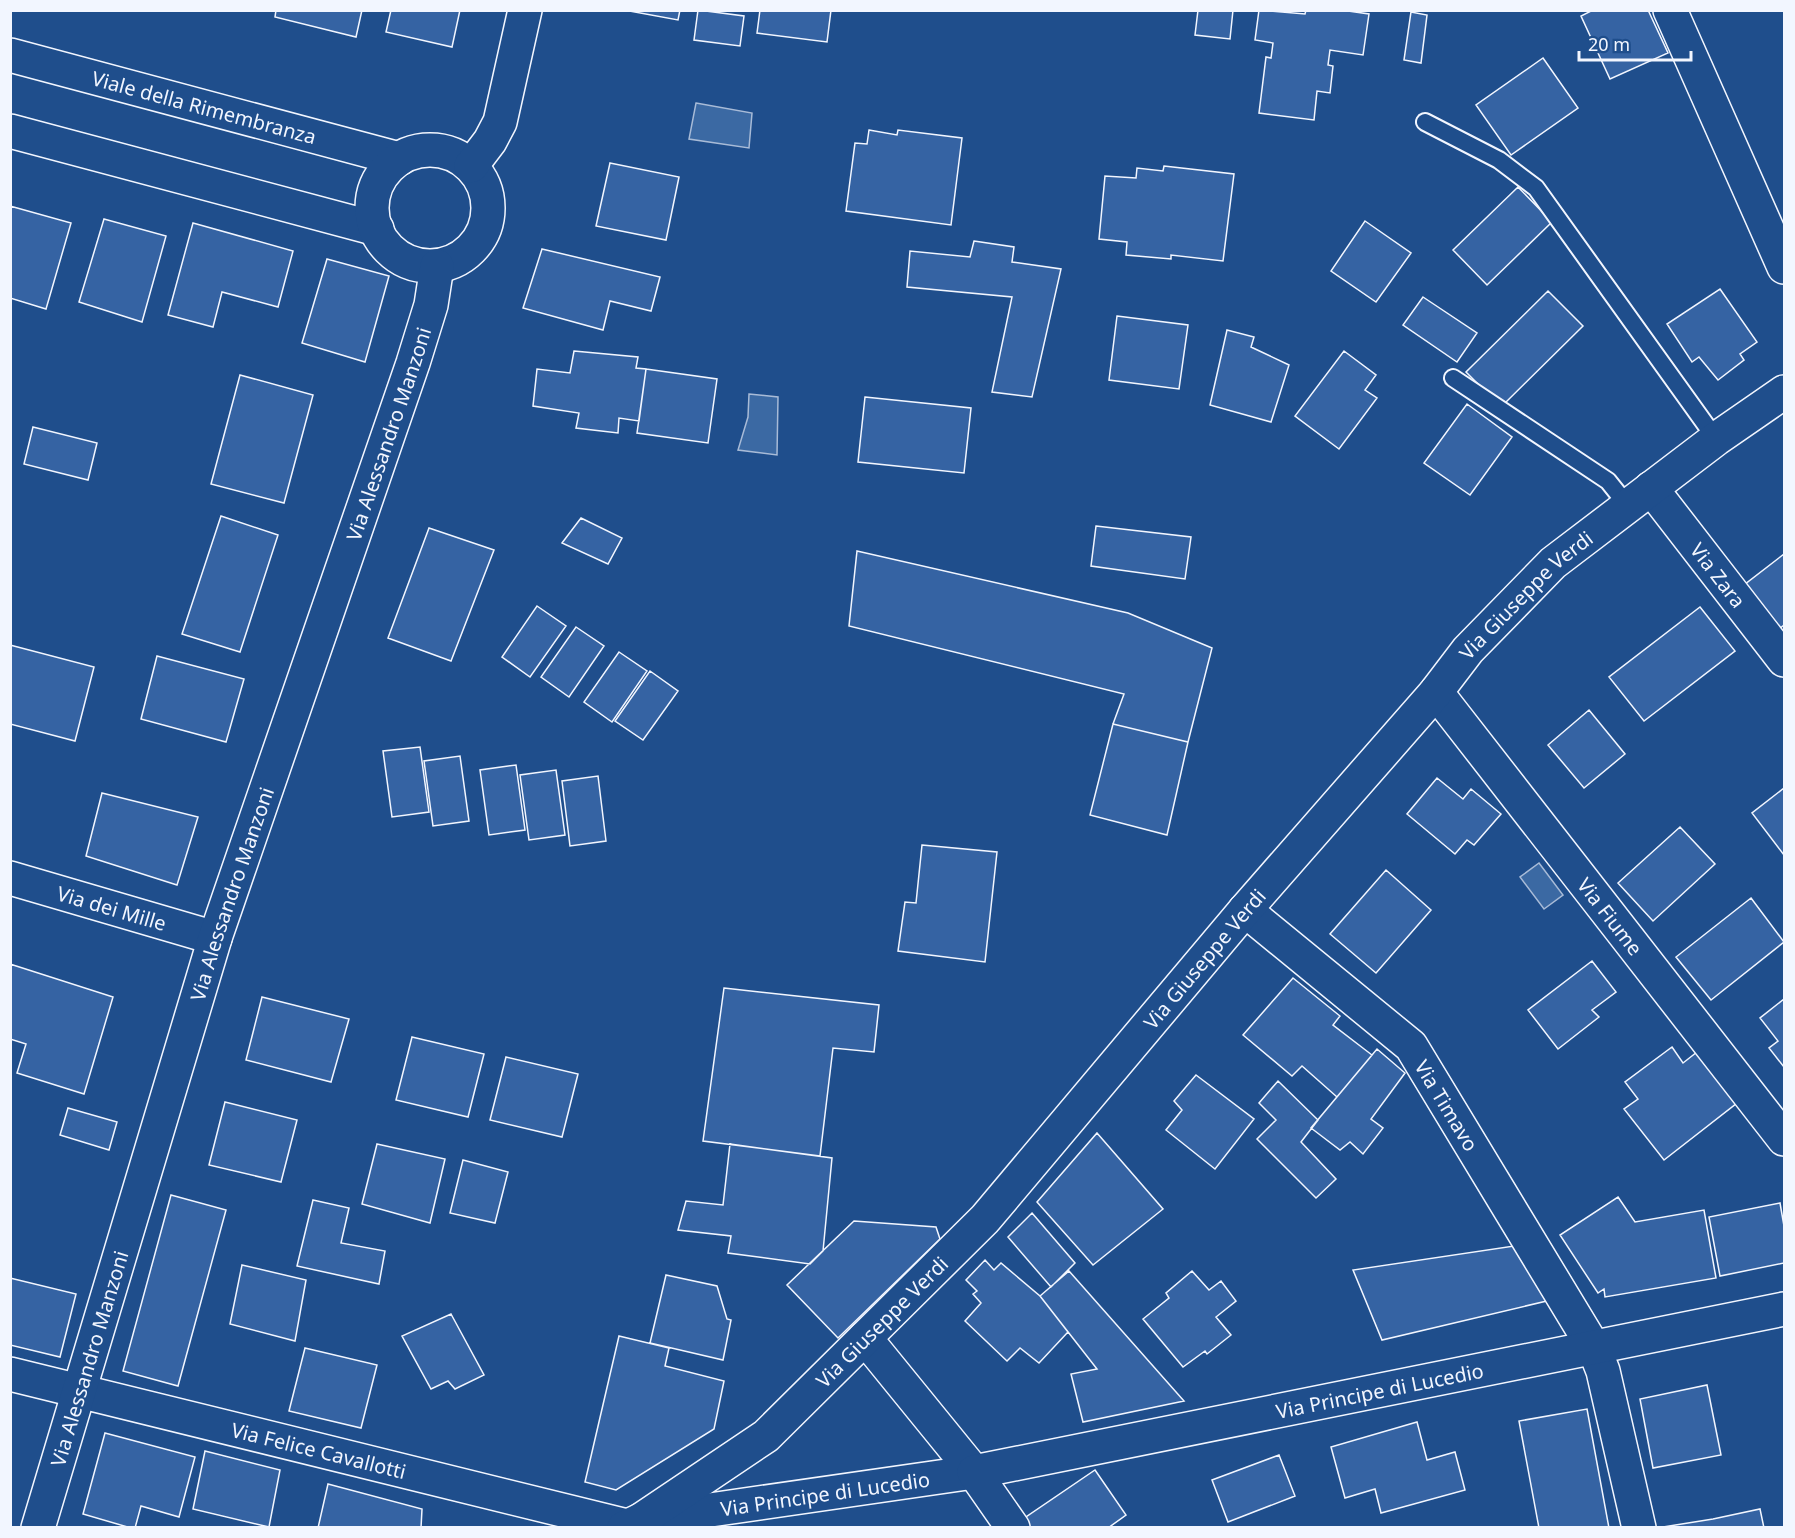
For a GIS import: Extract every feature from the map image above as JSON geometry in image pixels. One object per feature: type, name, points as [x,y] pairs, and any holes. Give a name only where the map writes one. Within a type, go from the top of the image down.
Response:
[{"type":"street","points":[[471,166],[490,141],[500,122],[525,10]]},
{"type":"street","points":[[1670,10],[1785,267]]},
{"type":"street","name":"Viale della Rimembranza","points":[[10,55],[399,159]]},
{"type":"street","points":[[10,131],[377,229]]},
{"type":"street","points":[[436,150],[455,155],[471,166],[487,194],[486,227],[478,241],[467,253],[437,266],[422,265],[394,253],[384,243],[373,214],[375,190],[387,170],[399,159],[417,151],[436,150]]},
{"type":"street","name":"Via Alessandro Manzoni","points":[[38,1527],[215,938],[413,363],[431,305],[437,266]]},
{"type":"street","name":"Via Giuseppe Verdi","points":[[631,1524],[766,1436],[985,1219],[1245,910],[1436,692],[1468,650],[1553,563],[1716,439],[1785,392]]},
{"type":"street","name":"Via Zara","points":[[1640,497],[1785,660]]},
{"type":"street","name":"Via Fiume","points":[[1436,692],[1785,1139]]},
{"type":"street","name":"Via dei Mille","points":[[10,878],[215,938]]},
{"type":"street","name":"Via Timavo","points":[[1245,910],[1411,1046],[1594,1348],[1603,1371],[1639,1527]]},
{"type":"street","name":"Via Principe di Lucedio","points":[[631,1524],[974,1472],[1785,1309]]},
{"type":"street","points":[[865,1338],[974,1472],[1013,1527]]},
{"type":"street","name":"Via Felice Cavallotti","points":[[10,1374],[631,1524]]},
{"type":"lane","points":[[1425,122],[1499,160],[1536,188],[1716,439]]},
{"type":"lane","points":[[1453,378],[1608,482],[1640,497]]},
{"type":"water","points":[[696,103],[752,113],[749,148],[689,139]]},
{"type":"water","points":[[749,394],[778,397],[777,455],[738,450],[748,417]]},
{"type":"water","points":[[1539,863],[1563,895],[1544,909],[1520,877]]},
{"type":"building","points":[[276,10],[362,10],[356,37],[275,17]]},
{"type":"building","points":[[391,10],[460,10],[452,47],[386,32]]},
{"type":"building","points":[[624,10],[680,10],[678,20]]},
{"type":"building","points":[[698,10],[744,16],[740,46],[694,40]]},
{"type":"building","points":[[760,10],[831,10],[827,42],[757,33]]},
{"type":"building","points":[[1198,10],[1233,10],[1230,39],[1195,35]]},
{"type":"building","points":[[1259,10],[1305,14],[1306,10],[1341,10],[1369,14],[1363,55],[1330,50],[1328,65],[1333,66],[1330,93],[1317,91],[1314,120],[1259,113],[1266,57],[1271,58],[1273,43],[1255,40]]},
{"type":"building","points":[[1593,10],[1648,10],[1668,53],[1610,79],[1581,16]]},
{"type":"building","points":[[1411,12],[1427,15],[1421,63],[1404,60]]},
{"type":"building","points":[[1543,58],[1578,108],[1511,155],[1476,105]]},
{"type":"building","points":[[869,130],[897,135],[898,130],[962,138],[951,225],[846,211],[855,143],[867,144]]},
{"type":"building","points":[[610,163],[679,177],[666,240],[596,226]]},
{"type":"building","points":[[1164,166],[1234,174],[1223,261],[1171,255],[1171,259],[1126,255],[1127,242],[1099,239],[1105,176],[1136,178],[1137,168],[1163,171]]},
{"type":"building","points":[[1518,187],[1552,222],[1487,285],[1453,250]]},
{"type":"building","points":[[10,206],[71,223],[46,309],[10,298]]},
{"type":"building","points":[[104,219],[166,236],[142,322],[79,302]]},
{"type":"building","points":[[1365,221],[1411,253],[1376,302],[1331,271]]},
{"type":"building","points":[[193,223],[293,251],[278,307],[222,292],[213,327],[168,315]]},
{"type":"building","points":[[974,241],[1014,247],[1012,262],[1061,269],[1032,397],[992,392],[1012,297],[907,287],[910,251],[970,257]]},
{"type":"building","points":[[542,249],[660,277],[651,311],[610,301],[603,330],[523,308]]},
{"type":"building","points":[[327,259],[389,276],[365,362],[302,343]]},
{"type":"building","points":[[1720,289],[1757,342],[1740,354],[1744,360],[1718,380],[1699,357],[1692,362],[1667,324]]},
{"type":"building","points":[[1548,291],[1583,326],[1501,407],[1466,372]]},
{"type":"building","points":[[1423,297],[1477,333],[1457,362],[1403,325]]},
{"type":"building","points":[[1117,316],[1188,325],[1179,389],[1109,380]]},
{"type":"building","points":[[1227,330],[1254,337],[1251,347],[1289,365],[1271,422],[1210,405]]},
{"type":"building","points":[[574,351],[638,357],[636,368],[646,369],[639,421],[619,418],[618,433],[576,428],[579,413],[533,406],[537,369],[570,373]]},
{"type":"building","points":[[1344,351],[1376,375],[1365,390],[1377,398],[1339,449],[1295,416]]},
{"type":"building","points":[[646,369],[717,379],[708,443],[637,433]]},
{"type":"building","points":[[240,375],[313,395],[284,503],[211,484]]},
{"type":"building","points":[[865,397],[971,408],[964,473],[858,462]]},
{"type":"building","points":[[1467,404],[1512,437],[1470,495],[1424,463]]},
{"type":"building","points":[[33,427],[97,443],[88,480],[24,464]]},
{"type":"building","points":[[221,516],[278,535],[240,652],[182,634]]},
{"type":"building","points":[[581,518],[622,538],[608,564],[562,543]]},
{"type":"building","points":[[1096,526],[1191,537],[1185,579],[1091,566]]},
{"type":"building","points":[[429,528],[494,550],[451,661],[388,638]]},
{"type":"building","points":[[857,551],[1128,613],[1212,648],[1188,742],[1113,724],[1124,694],[849,626]]},
{"type":"building","points":[[1784,554],[1784,625],[1778,630],[1744,585]]},
{"type":"building","points":[[537,606],[566,626],[530,677],[502,657]]},
{"type":"building","points":[[1700,607],[1735,651],[1644,721],[1609,677]]},
{"type":"building","points":[[576,627],[604,646],[569,697],[541,677]]},
{"type":"building","points":[[10,645],[94,667],[75,741],[10,724]]},
{"type":"building","points":[[619,652],[647,671],[612,722],[584,702]]},
{"type":"building","points":[[157,656],[244,679],[226,742],[141,719]]},
{"type":"building","points":[[650,671],[678,691],[643,740],[615,721]]},
{"type":"building","points":[[1589,710],[1625,754],[1584,788],[1548,745]]},
{"type":"building","points":[[1113,724],[1188,742],[1167,835],[1090,815]]},
{"type":"building","points":[[420,747],[429,812],[392,817],[383,751]]},
{"type":"building","points":[[460,756],[469,821],[433,826],[424,761]]},
{"type":"building","points":[[516,765],[525,830],[489,835],[480,770]]},
{"type":"building","points":[[556,770],[565,835],[529,840],[520,775]]},
{"type":"building","points":[[598,776],[606,841],[570,846],[562,781]]},
{"type":"building","points":[[1437,778],[1463,799],[1471,789],[1501,814],[1474,845],[1467,840],[1455,854],[1407,814]]},
{"type":"building","points":[[1784,788],[1784,855],[1752,813]]},
{"type":"building","points":[[102,793],[198,817],[177,885],[86,856]]},
{"type":"building","points":[[1680,827],[1715,864],[1653,921],[1618,883]]},
{"type":"building","points":[[922,845],[997,852],[985,962],[898,951],[905,902],[916,903]]},
{"type":"building","points":[[1386,870],[1431,910],[1376,973],[1330,934]]},
{"type":"building","points":[[1751,898],[1784,942],[1711,1000],[1676,957]]},
{"type":"building","points":[[1592,961],[1616,992],[1592,1010],[1599,1017],[1558,1049],[1528,1010]]},
{"type":"building","points":[[10,964],[113,997],[84,1094],[17,1073],[26,1044],[10,1039]]},
{"type":"building","points":[[1293,978],[1340,1016],[1333,1025],[1372,1055],[1337,1097],[1302,1066],[1292,1076],[1243,1035]]},
{"type":"building","points":[[724,988],[879,1005],[874,1052],[833,1048],[820,1156],[703,1141]]},
{"type":"building","points":[[262,997],[349,1019],[331,1082],[246,1060]]},
{"type":"building","points":[[1784,999],[1784,1067],[1769,1048],[1778,1041],[1760,1018]]},
{"type":"building","points":[[412,1037],[484,1054],[468,1117],[396,1100]]},
{"type":"building","points":[[1672,1047],[1683,1063],[1697,1052],[1737,1103],[1664,1160],[1624,1109],[1638,1099],[1625,1082]]},
{"type":"building","points":[[1377,1049],[1405,1073],[1371,1119],[1383,1128],[1363,1154],[1350,1142],[1340,1150],[1311,1128]]},
{"type":"building","points":[[506,1057],[578,1074],[562,1137],[490,1120]]},
{"type":"building","points":[[1196,1075],[1254,1119],[1215,1169],[1166,1130],[1182,1110],[1174,1101]]},
{"type":"building","points":[[1278,1081],[1318,1120],[1301,1142],[1336,1179],[1316,1198],[1257,1139],[1276,1120],[1259,1103]]},
{"type":"building","points":[[225,1102],[297,1120],[281,1182],[209,1165]]},
{"type":"building","points":[[68,1108],[117,1122],[109,1150],[60,1135]]},
{"type":"building","points":[[1097,1133],[1163,1209],[1093,1265],[1037,1202]]},
{"type":"building","points":[[377,1144],[445,1159],[430,1223],[362,1204]]},
{"type":"building","points":[[730,1144],[832,1158],[823,1251],[810,1264],[728,1253],[731,1236],[678,1230],[686,1201],[723,1205]]},
{"type":"building","points":[[463,1160],[508,1172],[495,1223],[450,1213]]},
{"type":"building","points":[[171,1195],[226,1210],[178,1386],[123,1371]]},
{"type":"building","points":[[1618,1197],[1635,1222],[1704,1210],[1716,1278],[1605,1297],[1604,1289],[1598,1293],[1560,1235]]},
{"type":"building","points":[[313,1200],[349,1208],[341,1243],[385,1251],[379,1284],[297,1266]]},
{"type":"building","points":[[1780,1203],[1784,1226],[1784,1263],[1720,1276],[1709,1217]]},
{"type":"building","points":[[1032,1213],[1075,1263],[1051,1287],[1008,1237]]},
{"type":"building","points":[[854,1221],[936,1227],[940,1239],[838,1338],[787,1285]]},
{"type":"building","points":[[1514,1246],[1551,1300],[1382,1340],[1353,1270]]},
{"type":"building","points":[[985,1260],[994,1270],[1001,1263],[1040,1296],[1068,1332],[1039,1363],[1020,1348],[1007,1361],[965,1321],[981,1303],[973,1294],[977,1291],[966,1280]]},
{"type":"building","points":[[242,1265],[306,1280],[295,1341],[230,1324]]},
{"type":"building","points":[[1069,1271],[1184,1401],[1083,1422],[1071,1374],[1097,1369],[1040,1296]]},
{"type":"building","points":[[1192,1271],[1209,1290],[1221,1281],[1236,1301],[1216,1317],[1231,1335],[1207,1354],[1205,1351],[1183,1367],[1143,1319],[1169,1298],[1166,1293]]},
{"type":"building","points":[[666,1275],[717,1286],[727,1319],[731,1320],[723,1360],[650,1343]]},
{"type":"building","points":[[10,1278],[76,1294],[60,1357],[10,1345]]},
{"type":"building","points":[[451,1314],[484,1375],[455,1389],[448,1381],[431,1389],[402,1336]]},
{"type":"building","points":[[619,1336],[669,1348],[665,1366],[724,1381],[714,1429],[616,1490],[585,1482]]},
{"type":"building","points":[[305,1348],[377,1365],[361,1428],[289,1411]]},
{"type":"building","points":[[1707,1385],[1721,1455],[1653,1468],[1640,1399]]},
{"type":"building","points":[[1587,1409],[1609,1528],[1539,1528],[1519,1421]]},
{"type":"building","points":[[1417,1422],[1427,1460],[1455,1452],[1465,1490],[1381,1513],[1375,1489],[1345,1498],[1331,1447]]},
{"type":"building","points":[[105,1433],[195,1457],[179,1517],[141,1506],[135,1528],[131,1528],[83,1514]]},
{"type":"building","points":[[205,1451],[280,1470],[269,1527],[193,1509]]},
{"type":"building","points":[[1279,1455],[1295,1496],[1228,1522],[1212,1480]]},
{"type":"building","points":[[1095,1470],[1126,1515],[1108,1528],[1029,1528],[1023,1519]]},
{"type":"building","points":[[328,1484],[422,1509],[421,1528],[318,1528]]},
{"type":"building","points":[[1760,1509],[1764,1528],[1663,1527],[1713,1519]]}]
